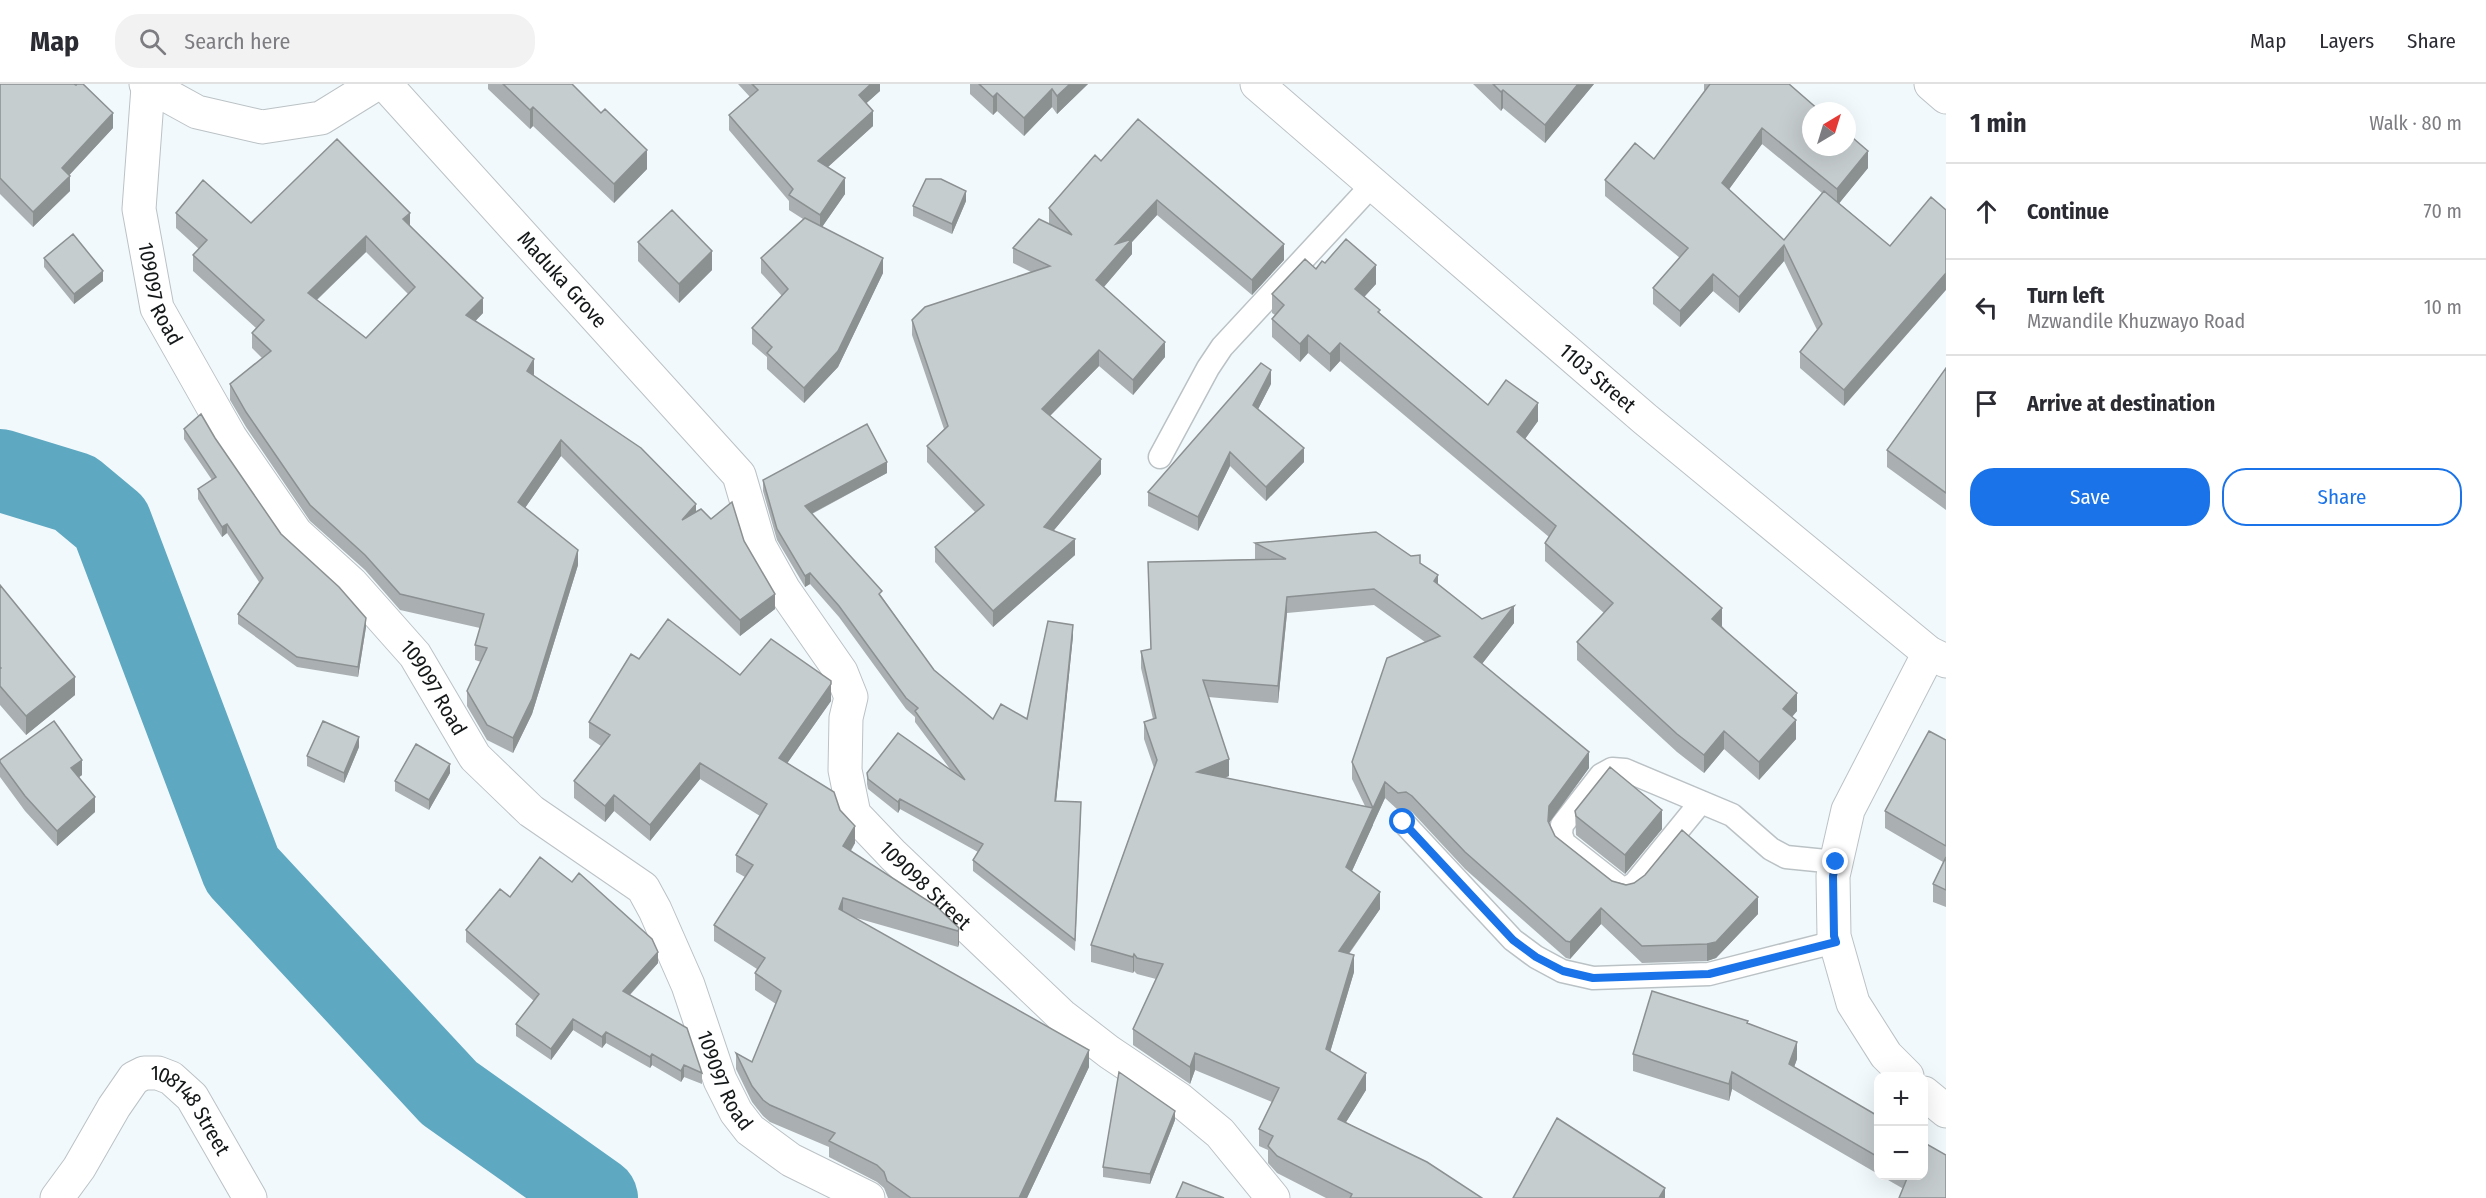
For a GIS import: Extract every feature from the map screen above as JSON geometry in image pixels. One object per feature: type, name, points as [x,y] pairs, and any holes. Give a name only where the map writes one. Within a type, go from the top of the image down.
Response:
[{"type":"street","points":[[147,85],[197,112],[262,128],[321,118],[376,84]]},
{"type":"street","name":"Maduka Grove","points":[[385,84],[739,475]]},
{"type":"street","name":"1103 Street","points":[[1257,84],[1645,419],[1938,657]]},
{"type":"street","points":[[1931,84],[1946,97]]},
{"type":"street","name":"109097 Road","points":[[147,85],[139,209],[157,308],[230,437],[296,533],[352,584],[415,655],[475,757],[531,811],[642,888],[655,910],[688,986],[720,1080],[736,1113],[766,1143],[791,1160],[868,1198]]},
{"type":"street","name":"109098 Street","points":[[739,475],[760,547],[784,590],[841,672],[851,697],[846,718],[845,770],[854,814],[892,855],[1061,1015],[1109,1052],[1179,1099],[1220,1133],[1273,1198]]},
{"type":"street","points":[[1902,1072],[1886,1055],[1853,1003],[1834,936],[1833,876],[1848,810],[1938,657]]},
{"type":"street","name":"108148 Street","points":[[63,1196],[134,1078],[144,1073],[158,1073],[171,1078],[192,1097],[250,1198]]},
{"type":"street","points":[[1928,1097],[1946,1111]]},
{"type":"lane","points":[[1160,457],[1208,368],[1222,347],[1372,184]]},
{"type":"lane","points":[[1701,802],[1635,883],[1627,888],[1620,887],[1564,843],[1561,834],[1562,825],[1601,775],[1612,769],[1625,770],[1732,815],[1771,849],[1786,857],[1836,862]]},
{"type":"lane","points":[[1403,822],[1513,940],[1536,957],[1563,971],[1593,978],[1709,974],[1836,942]]},
{"type":"building","points":[[0,84],[83,84],[113,113],[62,168],[70,176],[33,212],[0,178]]},
{"type":"building","points":[[503,84],[572,84],[601,113],[605,109],[647,150],[614,184],[533,107],[530,110]]},
{"type":"building","points":[[752,84],[871,84],[859,95],[873,111],[818,161],[845,178],[820,215],[789,195],[793,189],[729,115],[758,90]]},
{"type":"building","points":[[979,84],[1070,84],[1057,96],[1052,89],[1024,118],[997,93],[993,97]]},
{"type":"building","points":[[1493,84],[1578,84],[1545,125]]},
{"type":"building","points":[[1710,84],[1789,84],[1810,102],[1802,102],[1802,156],[1856,156],[1856,141],[1868,151],[1837,189],[1762,128],[1722,183],[1784,240],[1824,191],[1890,246],[1931,197],[1946,210],[1946,273],[1844,390],[1800,352],[1822,324],[1784,245],[1739,297],[1713,274],[1680,311],[1653,288],[1688,248],[1605,180],[1635,143],[1654,159]]},
{"type":"building","points":[[1138,119],[1284,244],[1252,280],[1157,200],[1116,244],[1132,239],[1096,280],[1165,342],[1133,380],[1099,350],[1042,409],[1101,459],[1044,527],[1075,539],[993,611],[935,547],[984,505],[927,446],[948,426],[912,320],[925,307],[1050,266],[1013,248],[1039,219],[1072,235],[1049,208],[1095,155],[1101,161]]},
{"type":"building","points":[[337,139],[410,213],[403,219],[483,298],[466,315],[534,359],[527,371],[641,448],[696,504],[682,520],[701,509],[711,519],[732,502],[744,541],[775,594],[740,620],[561,440],[518,502],[578,550],[532,699],[513,738],[487,725],[467,691],[487,648],[475,645],[484,614],[400,594],[365,555],[310,505],[246,412],[230,384],[271,351],[252,333],[264,320],[193,255],[207,240],[176,213],[203,180],[251,223]],"holes":[[[366,236],[415,287],[366,338],[308,293]]]},
{"type":"building","points":[[926,179],[941,179],[966,191],[952,224],[913,206]]},
{"type":"building","points":[[672,210],[712,251],[679,284],[638,242]]},
{"type":"building","points":[[805,218],[883,258],[838,351],[804,388],[767,353],[772,347],[752,328],[788,289],[761,258]]},
{"type":"building","points":[[73,234],[103,271],[74,294],[44,258]]},
{"type":"building","points":[[1346,239],[1376,265],[1355,289],[1380,310],[1378,312],[1488,405],[1506,380],[1538,403],[1517,432],[1722,608],[1712,619],[1797,693],[1783,709],[1796,720],[1759,762],[1724,731],[1704,755],[1677,734],[1577,642],[1613,603],[1545,543],[1556,526],[1340,343],[1330,354],[1308,335],[1300,344],[1272,319],[1284,305],[1272,294],[1305,259],[1316,269],[1322,261],[1325,263]]},
{"type":"building","points":[[1261,363],[1271,370],[1253,405],[1304,448],[1266,487],[1230,452],[1198,517],[1148,492]]},
{"type":"building","points":[[1946,368],[1946,493],[1887,450]]},
{"type":"building","points":[[201,414],[281,534],[339,587],[366,618],[358,667],[297,657],[238,614],[263,578],[227,524],[222,527],[198,489],[216,477],[184,429]]},
{"type":"building","points":[[867,424],[887,462],[805,506],[882,591],[879,594],[934,670],[993,719],[1001,704],[1027,719],[1048,621],[1073,625],[1055,801],[1081,802],[1075,940],[973,860],[983,844],[900,799],[898,802],[868,779],[867,773],[898,733],[965,780],[915,711],[918,708],[906,698],[839,606],[810,573],[805,576],[777,529],[763,480]]},
{"type":"building","points":[[1376,532],[1411,556],[1420,555],[1420,563],[1438,575],[1434,581],[1482,619],[1514,606],[1474,657],[1589,752],[1549,806],[1548,821],[1555,836],[1612,881],[1626,885],[1634,883],[1645,875],[1682,830],[1758,897],[1716,942],[1642,946],[1601,908],[1570,942],[1566,941],[1465,852],[1412,796],[1406,792],[1398,793],[1385,782],[1346,867],[1380,892],[1339,951],[1354,955],[1326,1049],[1366,1073],[1338,1119],[1427,1162],[1482,1198],[1350,1198],[1352,1194],[1277,1156],[1268,1146],[1273,1136],[1259,1129],[1279,1088],[1195,1053],[1190,1067],[1133,1029],[1163,964],[1137,958],[1134,954],[1133,957],[1091,945],[1157,760],[1144,722],[1156,718],[1141,651],[1151,649],[1148,562],[1286,559],[1255,543]],"holes":[[[1374,589],[1440,636],[1387,658],[1352,762],[1373,808],[1197,772],[1229,759],[1203,680],[1278,686],[1287,597]]]},
{"type":"building","points":[[0,585],[75,677],[26,716],[0,686]]},
{"type":"building","points":[[668,619],[740,675],[771,639],[831,681],[779,758],[834,792],[840,810],[855,826],[843,846],[936,906],[959,928],[958,931],[843,898],[839,909],[1089,1050],[1019,1198],[911,1198],[887,1181],[884,1172],[877,1165],[829,1141],[835,1133],[770,1105],[752,1086],[736,1053],[752,1062],[781,991],[755,973],[765,958],[714,925],[753,865],[736,855],[767,804],[700,763],[650,825],[614,795],[605,806],[574,781],[610,735],[589,722],[631,654],[639,659]]},
{"type":"building","points":[[54,721],[82,760],[71,768],[95,797],[57,831],[25,796],[0,762]]},
{"type":"building","points":[[323,721],[359,737],[344,773],[307,756]]},
{"type":"building","points":[[1929,731],[1946,740],[1946,846],[1885,811]]},
{"type":"building","points":[[416,744],[450,764],[429,800],[395,781]]},
{"type":"building","points":[[1610,767],[1662,810],[1625,855],[1576,816],[1575,811]]},
{"type":"building","points":[[540,857],[572,882],[579,873],[652,939],[658,952],[623,991],[687,1028],[702,1073],[684,1065],[681,1071],[652,1054],[650,1057],[606,1032],[602,1037],[573,1019],[551,1049],[516,1024],[539,994],[466,930],[500,889],[510,897]]},
{"type":"building","points":[[1946,857],[1946,890],[1933,884]]},
{"type":"building","points":[[1652,991],[1748,1021],[1747,1023],[1797,1042],[1789,1064],[1874,1114],[1874,1155],[1732,1072],[1729,1084],[1633,1054]]},
{"type":"building","points":[[1119,1072],[1175,1111],[1150,1174],[1103,1167]]},
{"type":"building","points":[[1557,1118],[1665,1188],[1659,1198],[1513,1198]]},
{"type":"building","points":[[1928,1145],[1946,1155],[1946,1198],[1899,1198],[1906,1180],[1928,1180]]},
{"type":"building","points":[[1183,1182],[1224,1198],[1176,1198]]},
{"type":"waterway","points":[[0,470],[75,493],[111,523],[242,870],[449,1093],[597,1198]]},
{"type":"route","points":[[1403,822],[1513,940],[1536,957],[1563,971],[1593,978],[1709,974],[1836,942],[1833,876],[1836,862]]}]
